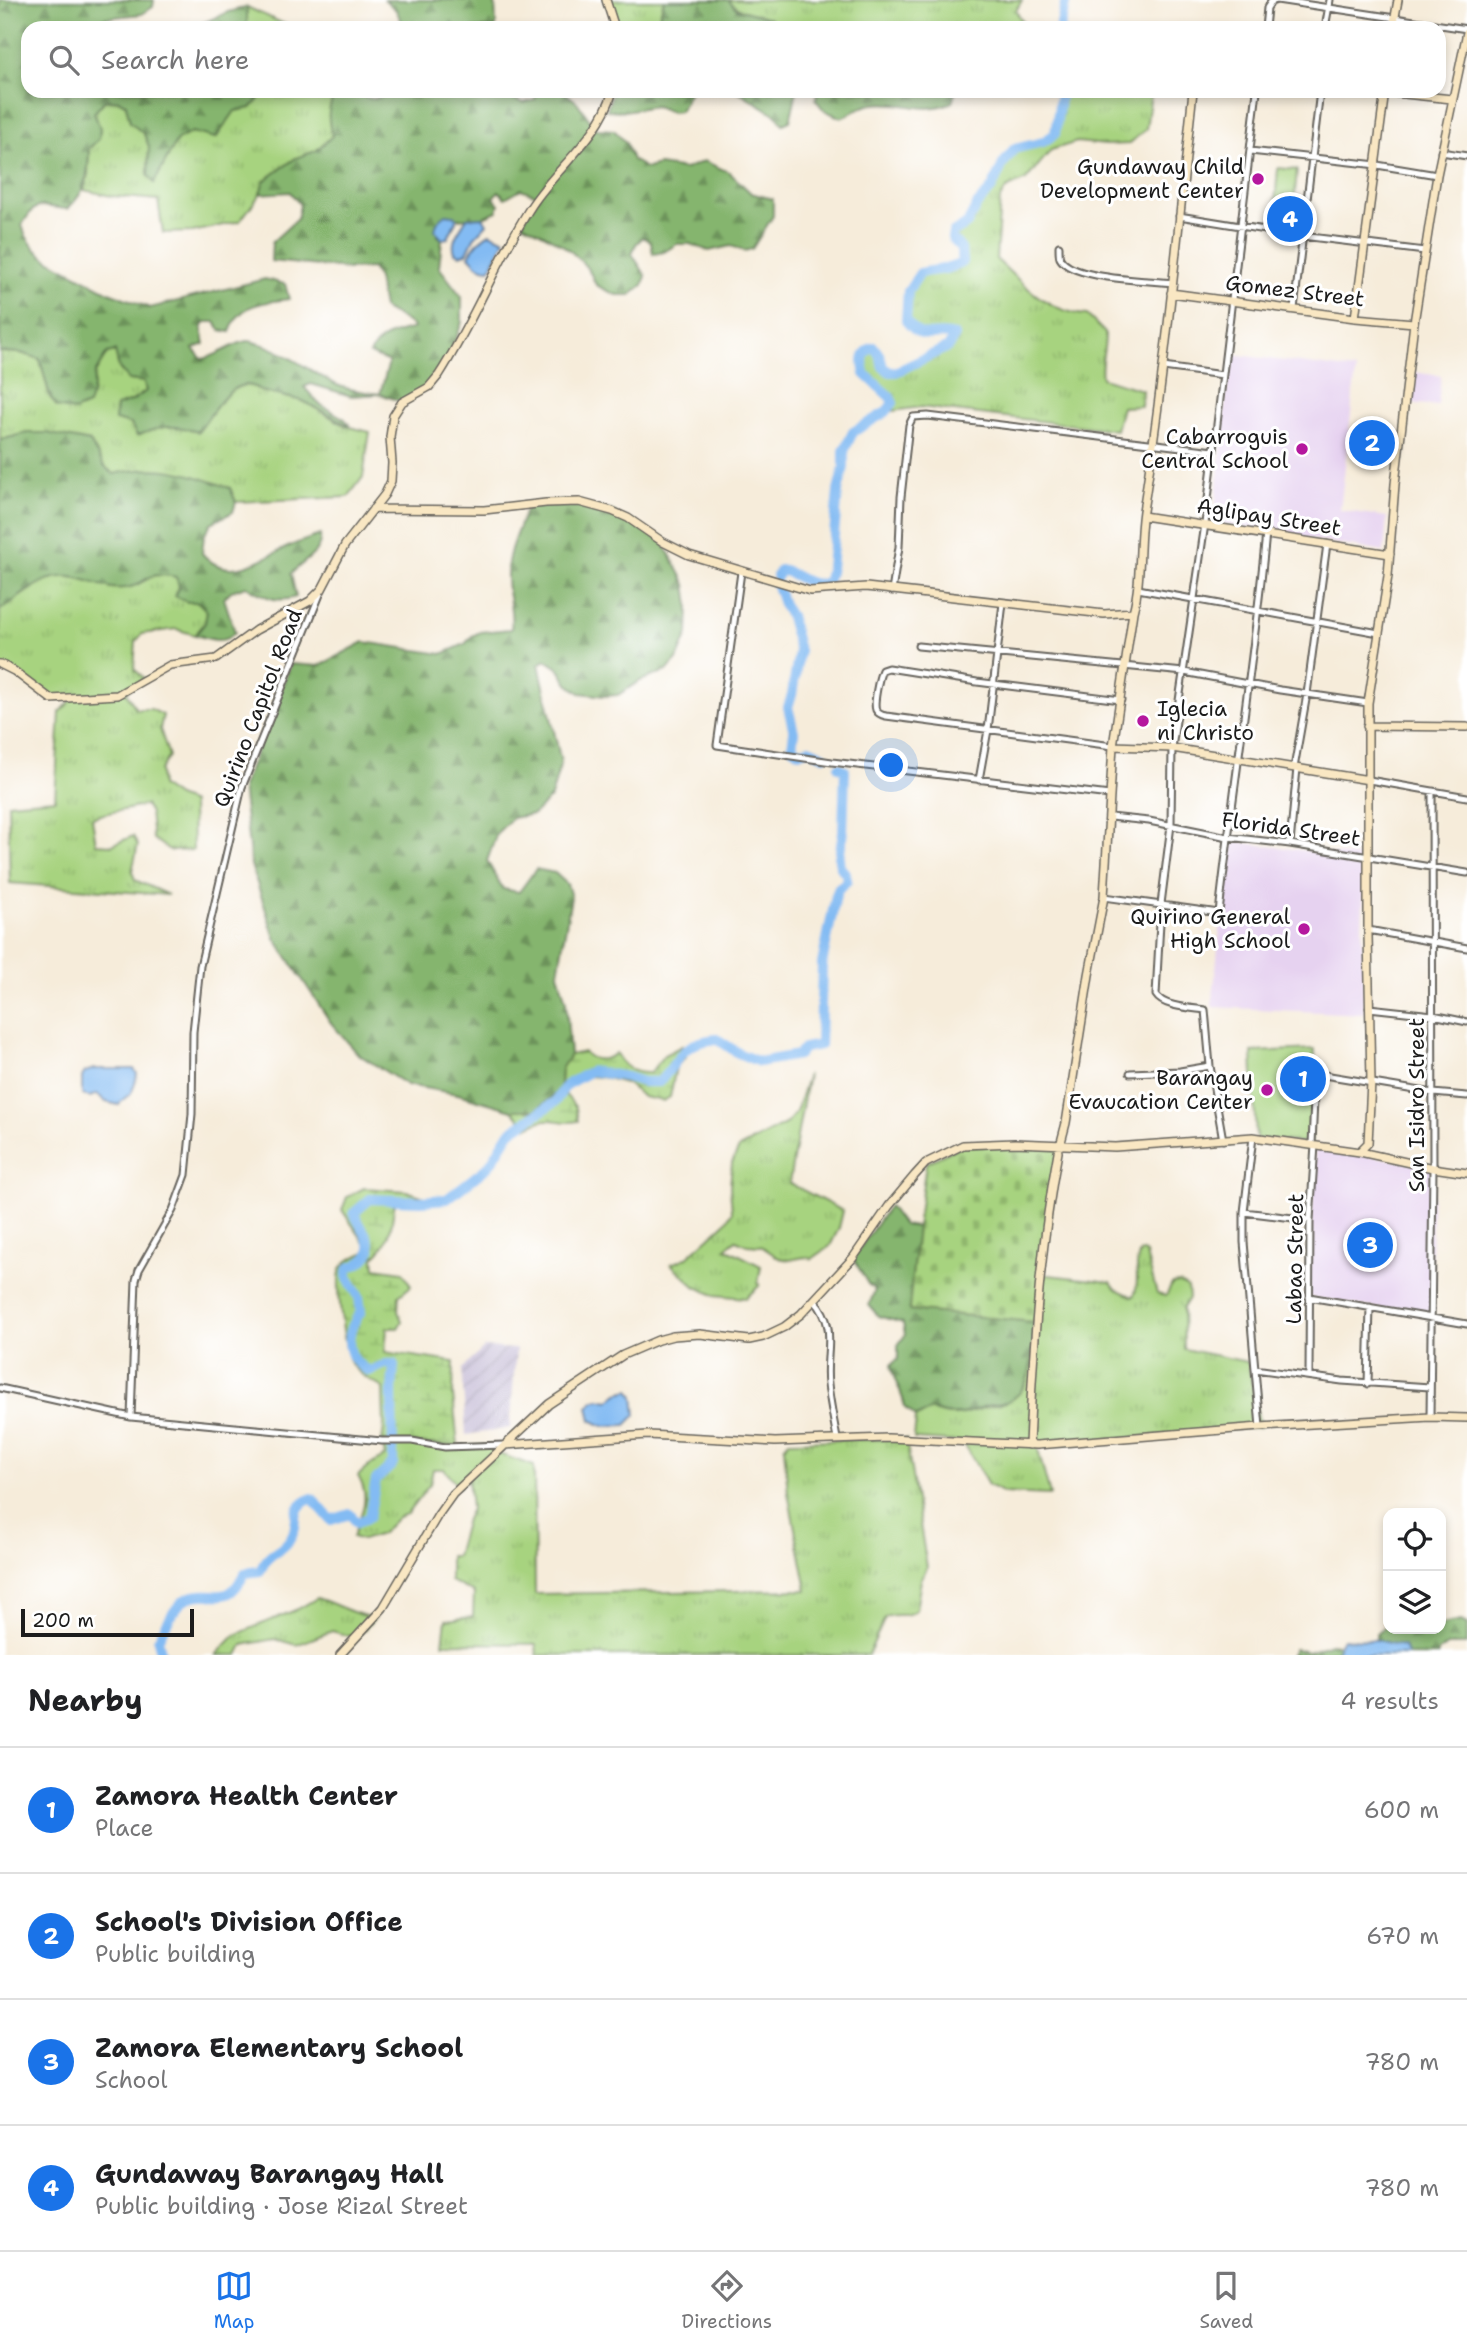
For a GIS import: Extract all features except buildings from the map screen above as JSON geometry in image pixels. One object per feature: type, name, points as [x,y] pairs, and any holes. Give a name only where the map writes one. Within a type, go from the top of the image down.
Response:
[{"type":"street","points":[[606,0],[613,21]]},
{"type":"street","points":[[1266,21],[1267,8],[1271,2],[1277,0],[1412,21]]},
{"type":"street","points":[[1326,21],[1330,0]]},
{"type":"street","points":[[1394,21],[1398,0]]},
{"type":"street","points":[[1360,1152],[1368,1143],[1371,1082],[1368,704],[1390,554],[1395,484],[1414,323],[1441,152],[1467,30],[1446,27]]},
{"type":"street","name":"Quirino Capitol Road","points":[[131,1416],[136,1280],[173,1210],[186,1175],[192,1114],[194,1024],[200,966],[242,787],[322,589],[345,545],[385,494],[391,481],[390,437],[393,416],[402,402],[429,387],[439,375],[533,204],[596,129],[611,98]]},
{"type":"street","points":[[1029,1445],[1036,1306],[1048,1208],[1066,1123],[1104,897],[1113,746],[1138,589],[1143,516],[1163,368],[1192,98]]},
{"type":"street","points":[[1223,1140],[1210,1066],[1205,1010],[1159,1000],[1156,995],[1161,904],[1171,825],[1172,748],[1205,524],[1256,98]]},
{"type":"street","points":[[1294,309],[1319,98]]},
{"type":"street","points":[[1355,318],[1384,98]]},
{"type":"street","points":[[1444,98],[1452,99]]},
{"type":"street","points":[[1250,152],[1377,165],[1437,175]]},
{"type":"street","points":[[1441,152],[1467,156]]},
{"type":"street","points":[[1179,216],[1302,236],[1425,251]]},
{"type":"street","points":[[1059,247],[1060,258],[1080,272],[1172,283]]},
{"type":"street","name":"Gomez Street","points":[[1171,293],[1355,318],[1414,323]]},
{"type":"street","points":[[1163,368],[1223,375]]},
{"type":"street","points":[[892,592],[899,547],[908,431],[913,417],[928,416],[1214,451]]},
{"type":"street","points":[[373,509],[484,510],[546,502],[579,502],[628,518],[663,542],[689,555],[810,592],[854,586],[1104,614],[1133,612]]},
{"type":"street","name":"Aglipay Street","points":[[1143,516],[1390,554]]},
{"type":"street","points":[[1104,897],[1219,914],[1237,758],[1259,610],[1266,533]]},
{"type":"street","points":[[1290,844],[1296,768],[1327,544]]},
{"type":"street","points":[[741,572],[717,745],[832,762],[1110,795]]},
{"type":"street","points":[[0,664],[51,699],[117,695],[170,665],[216,659],[256,630],[310,601],[322,589]]},
{"type":"street","points":[[1138,589],[1379,633]]},
{"type":"street","points":[[979,780],[988,730],[1003,603]]},
{"type":"street","points":[[918,646],[1184,672],[1368,704]]},
{"type":"street","points":[[1121,700],[888,668],[880,672],[877,712],[886,716],[1113,746],[1172,748],[1467,797]]},
{"type":"street","points":[[1367,726],[1467,727]]},
{"type":"street","name":"San Isidro Street","points":[[1430,1417],[1433,1168],[1432,792]]},
{"type":"street","name":"Florida Street","points":[[1110,817],[1467,873]]},
{"type":"street","points":[[1368,930],[1467,948]]},
{"type":"street","points":[[1369,1008],[1433,1015],[1467,1022]]},
{"type":"street","points":[[1130,1073],[1180,1071],[1210,1066]]},
{"type":"street","name":"Labao Street","points":[[1309,1375],[1310,1220],[1317,1075],[1324,1073],[1371,1082]]},
{"type":"street","points":[[1371,1082],[1467,1096]]},
{"type":"street","points":[[1253,1137],[1244,1212],[1246,1278],[1260,1427]]},
{"type":"street","points":[[340,1655],[393,1595],[438,1515],[453,1494],[549,1404],[623,1355],[673,1336],[700,1334],[749,1340],[784,1327],[814,1300],[853,1258],[889,1206],[926,1163],[963,1145],[1015,1143],[1059,1149],[1253,1137],[1360,1152],[1467,1173]]},
{"type":"street","points":[[1244,1212],[1310,1220]]},
{"type":"street","points":[[1309,1297],[1467,1324]]},
{"type":"street","points":[[814,1300],[822,1310],[830,1336],[828,1386],[837,1439]]},
{"type":"street","points":[[1368,1383],[1370,1307]]},
{"type":"street","points":[[1255,1369],[1368,1383],[1430,1387]]},
{"type":"street","points":[[0,1388],[131,1416],[445,1447],[648,1435],[775,1442],[888,1438],[1029,1445],[1260,1427],[1430,1417],[1467,1418]]},
{"type":"shaded area","points":[[1230,354],[1356,370],[1340,510],[1387,517],[1384,552],[1214,522]]},
{"type":"shaded area","points":[[1413,372],[1441,376],[1438,406],[1410,403]]},
{"type":"shaded area","name":"Quirino General High School","points":[[1229,841],[1365,858],[1362,926],[1364,1014],[1212,1007]]},
{"type":"shaded area","points":[[1315,1145],[1433,1168],[1430,1317],[1309,1297]]},
{"type":"shaded area","points":[[485,1347],[516,1349],[510,1428],[466,1435],[462,1369]]},
{"type":"green space","points":[[0,0],[154,0],[153,7],[142,14],[98,21],[21,21],[21,98],[259,99],[251,108],[235,111],[216,138],[192,132],[177,140],[154,183],[148,175],[149,146],[144,134],[130,122],[126,104],[118,100],[104,101],[94,113],[100,128],[99,139],[89,148],[87,174],[79,196],[67,209],[37,207],[22,225],[26,236],[35,249],[47,259],[109,292],[150,308],[265,279],[285,284],[289,299],[252,306],[239,315],[230,332],[220,330],[215,322],[205,322],[202,329],[205,344],[193,349],[202,359],[243,342],[257,343],[280,352],[337,385],[380,394],[351,396],[311,384],[304,387],[318,403],[345,419],[350,426],[303,401],[251,386],[242,386],[225,396],[198,432],[168,427],[137,436],[131,424],[115,420],[116,406],[132,401],[146,391],[144,382],[129,380],[119,368],[115,351],[107,353],[95,373],[88,405],[74,411],[57,407],[50,397],[40,359],[21,353],[0,352]]},
{"type":"green space","points":[[385,0],[495,0],[496,21],[402,21],[396,10]]},
{"type":"green space","points":[[606,0],[664,0],[656,21],[613,21]]},
{"type":"green space","points":[[664,0],[728,0],[737,9],[770,18],[769,21],[658,21]]},
{"type":"green space","points":[[728,0],[1022,0],[1016,11],[1022,21],[765,21]]},
{"type":"green space","points":[[247,7],[277,21],[247,21]]},
{"type":"green space","points":[[247,7],[247,21],[208,21]]},
{"type":"green space","points":[[332,98],[332,136],[316,151],[296,158],[264,181],[260,194],[240,221],[193,232],[163,233],[158,200],[111,196],[84,190],[88,175],[89,147],[99,138],[100,128],[94,113],[104,101],[118,100],[126,105],[130,122],[144,134],[149,146],[148,175],[154,183],[177,140],[192,132],[216,138],[235,110],[251,108],[259,99]]},
{"type":"green space","points":[[333,98],[510,98],[524,103],[535,98],[572,98],[596,129],[614,130],[626,143],[632,160],[646,168],[659,165],[685,169],[704,161],[729,172],[751,193],[773,199],[773,216],[752,249],[745,251],[731,246],[709,251],[690,244],[677,244],[664,252],[653,254],[651,242],[643,237],[632,254],[646,276],[643,285],[631,295],[616,295],[596,285],[591,273],[575,255],[522,223],[539,196],[521,189],[505,198],[499,191],[493,197],[499,204],[497,211],[483,217],[457,219],[451,215],[445,216],[436,226],[438,236],[442,239],[439,267],[462,297],[462,322],[447,362],[429,387],[402,402],[380,394],[389,362],[370,354],[383,339],[414,328],[383,308],[378,279],[372,268],[349,269],[271,261],[272,242],[297,219],[300,205],[290,192],[260,194],[264,181],[296,158],[316,151],[332,136],[329,113]]},
{"type":"green space","points":[[611,98],[686,98],[680,111],[672,112],[655,106],[624,111],[607,110]]},
{"type":"green space","points":[[749,98],[795,98],[790,121],[783,124],[776,115]]},
{"type":"green space","points":[[953,98],[952,102],[931,108],[873,104],[841,118],[824,110],[816,100]]},
{"type":"green space","points":[[1060,98],[1150,98],[1146,129],[1129,144],[1077,142],[1051,150],[1026,180],[1006,189],[1000,199],[996,259],[1037,296],[1061,309],[1087,315],[1105,333],[1102,378],[1142,390],[1141,406],[1122,407],[1116,430],[921,407],[886,412],[893,403],[865,374],[865,355],[874,347],[883,367],[890,372],[896,372],[953,342],[954,336],[924,335],[913,329],[906,321],[908,291],[920,273],[951,268],[962,262],[961,249],[952,238],[953,233],[967,224],[1014,149],[1043,142],[1055,134]]},
{"type":"green space","points":[[1278,168],[1297,170],[1294,205],[1275,203]]},
{"type":"green space","points":[[115,351],[119,368],[128,380],[143,381],[146,391],[132,401],[131,424],[137,436],[168,427],[198,431],[225,396],[242,386],[251,386],[303,401],[346,426],[370,432],[363,477],[348,497],[236,502],[230,488],[173,471],[130,471],[114,475],[104,466],[90,442],[27,433],[0,440],[0,352],[21,353],[40,359],[50,397],[92,394],[95,373],[107,353]]},
{"type":"green space","points":[[27,433],[47,433],[90,442],[104,466],[114,474],[159,469],[230,488],[236,502],[233,512],[211,523],[204,536],[202,553],[222,567],[244,566],[320,535],[315,552],[291,574],[296,597],[276,599],[246,586],[231,591],[224,598],[235,632],[221,640],[195,635],[205,623],[207,611],[198,602],[187,602],[175,596],[179,586],[176,577],[166,575],[152,576],[132,587],[120,588],[106,587],[74,577],[51,579],[31,588],[0,610],[0,440]]},
{"type":"green space","points":[[562,501],[612,511],[663,542],[686,584],[689,605],[688,634],[677,660],[667,671],[640,681],[618,695],[580,693],[568,684],[558,668],[546,660],[539,664],[561,762],[551,797],[534,814],[512,818],[497,833],[487,861],[503,889],[519,892],[536,869],[555,873],[567,884],[571,897],[558,973],[566,1002],[570,1055],[561,1069],[560,1090],[536,1110],[512,1110],[458,1094],[407,1085],[358,1054],[331,1023],[275,938],[251,865],[242,787],[291,664],[319,666],[364,642],[442,654],[465,644],[480,632],[511,629],[508,565],[511,548],[527,505]]},
{"type":"green space","points":[[161,573],[176,576],[187,602],[198,602],[207,611],[205,623],[195,635],[176,629],[142,634],[136,641],[134,669],[144,678],[126,692],[136,709],[151,709],[163,715],[160,729],[169,756],[160,770],[161,786],[192,803],[193,850],[171,851],[153,839],[150,813],[145,805],[92,818],[96,844],[112,845],[133,836],[138,845],[132,871],[135,880],[168,895],[10,883],[8,803],[55,799],[60,712],[73,699],[51,699],[0,664],[0,610],[51,578],[70,577],[126,588]]},
{"type":"green space","points":[[682,1046],[686,1056],[676,1067],[670,1097],[663,1101],[643,1097],[628,1084],[590,1076],[572,1081],[565,1094],[576,1108],[578,1121],[544,1120],[528,1127],[512,1110],[536,1110],[560,1091],[561,1069],[570,1055],[584,1052],[591,1058],[599,1059],[616,1053],[630,1069],[650,1073],[664,1055]]},
{"type":"green space","points":[[1315,1049],[1311,1143],[1256,1139],[1252,1052]]},
{"type":"green space","points":[[808,1074],[789,1183],[843,1211],[839,1228],[830,1246],[812,1259],[805,1257],[789,1260],[779,1258],[761,1246],[747,1245],[736,1240],[726,1248],[761,1266],[760,1285],[746,1298],[714,1295],[696,1287],[671,1264],[686,1258],[724,1224],[732,1212],[732,1163],[739,1148],[787,1123],[796,1112]]},
{"type":"green space","points":[[963,1145],[1060,1146],[1035,1322],[909,1310],[926,1163]]},
{"type":"green space","points":[[364,1188],[407,1191],[427,1198],[395,1201],[387,1239],[374,1257],[375,1268],[403,1272],[411,1286],[399,1296],[398,1311],[402,1321],[398,1328],[387,1328],[385,1352],[454,1362],[453,1395],[458,1446],[382,1441],[383,1388],[358,1372],[349,1357],[341,1317],[339,1276],[346,1263],[368,1251],[342,1210],[347,1197]]},
{"type":"green space","points":[[889,1206],[903,1225],[917,1227],[909,1310],[1035,1322],[1029,1373],[1026,1383],[1014,1398],[957,1414],[931,1410],[916,1417],[905,1408],[891,1365],[898,1359],[898,1345],[905,1335],[903,1323],[878,1316],[869,1305],[875,1290],[868,1284],[853,1258]]},
{"type":"green space","points":[[1143,1251],[1157,1294],[1166,1296],[1172,1284],[1180,1283],[1188,1288],[1189,1298],[1183,1308],[1184,1349],[1248,1362],[1260,1427],[1037,1446],[1050,1495],[1004,1493],[988,1485],[963,1442],[914,1439],[916,1417],[932,1410],[942,1414],[959,1415],[1001,1404],[1040,1274],[1111,1282],[1116,1289],[1133,1297],[1138,1258]]},
{"type":"green space","points":[[906,1439],[927,1567],[921,1580],[916,1610],[885,1618],[868,1655],[537,1655],[536,1644],[443,1643],[446,1620],[473,1617],[474,1593],[450,1581],[450,1556],[456,1556],[471,1509],[468,1478],[459,1487],[444,1469],[433,1469],[430,1484],[407,1514],[398,1517],[381,1534],[362,1540],[353,1537],[364,1500],[358,1476],[385,1456],[382,1441],[412,1441],[436,1446],[504,1445],[496,1453],[534,1466],[535,1594],[807,1590],[788,1493],[784,1447],[789,1441]]},
{"type":"green space","points":[[317,1598],[375,1618],[356,1638],[332,1631],[296,1645],[275,1639],[243,1645],[238,1655],[216,1655],[235,1635],[298,1609]]},
{"type":"green space","points":[[1461,1621],[1467,1624],[1467,1645],[1448,1645],[1438,1652],[1438,1655],[1407,1655],[1404,1646],[1376,1640],[1376,1634],[1383,1629],[1383,1634],[1446,1634],[1446,1624]]},
{"type":"green space","points":[[1330,1644],[1338,1645],[1337,1655],[1291,1655],[1294,1649],[1308,1652]]},
{"type":"water","points":[[446,214],[457,219],[448,238],[442,239],[435,230]]},
{"type":"water","points":[[483,217],[487,224],[474,238],[467,253],[455,253],[455,239],[467,218]]},
{"type":"water","points":[[490,233],[505,240],[490,269],[486,269],[476,264],[469,256],[478,243]]},
{"type":"water","points":[[94,1069],[134,1069],[137,1074],[135,1084],[119,1105],[106,1102],[97,1094],[90,1097],[82,1095],[82,1077],[85,1072]]},
{"type":"water","points":[[629,1390],[634,1396],[636,1415],[626,1425],[603,1426],[591,1420],[588,1407],[593,1401],[609,1401],[618,1393]]},
{"type":"water","points":[[1343,1639],[1376,1640],[1404,1646],[1407,1655],[1337,1655],[1338,1645]]},
{"type":"waterway","points":[[1062,21],[1066,0]]},
{"type":"waterway","points":[[777,576],[780,570],[812,583],[827,583],[844,451],[853,432],[886,412],[893,403],[865,374],[865,355],[874,347],[883,367],[890,372],[896,372],[948,347],[955,336],[924,334],[906,321],[908,291],[920,273],[962,262],[961,249],[952,238],[953,233],[967,224],[1014,149],[1043,142],[1055,134],[1060,98]]},
{"type":"waterway","points":[[776,583],[790,616],[799,651],[788,707],[794,732],[792,747],[800,752],[809,749],[824,756]]},
{"type":"waterway","points":[[162,1655],[158,1640],[171,1616],[185,1599],[199,1595],[226,1594],[232,1591],[245,1573],[260,1571],[271,1555],[290,1539],[297,1512],[304,1502],[312,1498],[331,1520],[350,1514],[357,1523],[369,1517],[376,1480],[393,1464],[394,1364],[386,1364],[369,1371],[355,1359],[349,1344],[352,1328],[361,1312],[359,1297],[347,1276],[349,1268],[367,1257],[370,1251],[370,1245],[354,1213],[370,1199],[447,1199],[489,1166],[510,1132],[555,1102],[566,1085],[591,1071],[643,1082],[659,1082],[688,1048],[705,1041],[717,1039],[738,1053],[759,1062],[798,1055],[804,1048],[820,1045],[822,964],[836,895],[847,881],[839,858],[843,832],[845,770],[839,767]]},
{"type":"place","name":"Gundaway Child Development Center","points":[[1258,179]]},
{"type":"place","name":"Gundaway Barangay Hall","points":[[1290,219]]},
{"type":"place","name":"School's Division Office","points":[[1372,443]]},
{"type":"place","name":"Cabarroguis Central School","points":[[1302,449]]},
{"type":"place","name":"Iglecia ni Christo","points":[[1143,721]]},
{"type":"place","name":"Quirino General High School","points":[[1304,929]]},
{"type":"place","name":"Zamora Health Center","points":[[1303,1079]]},
{"type":"place","name":"Barangay Evaucation Center","points":[[1267,1090]]},
{"type":"place","name":"Zamora Elementary School","points":[[1370,1245]]}]
